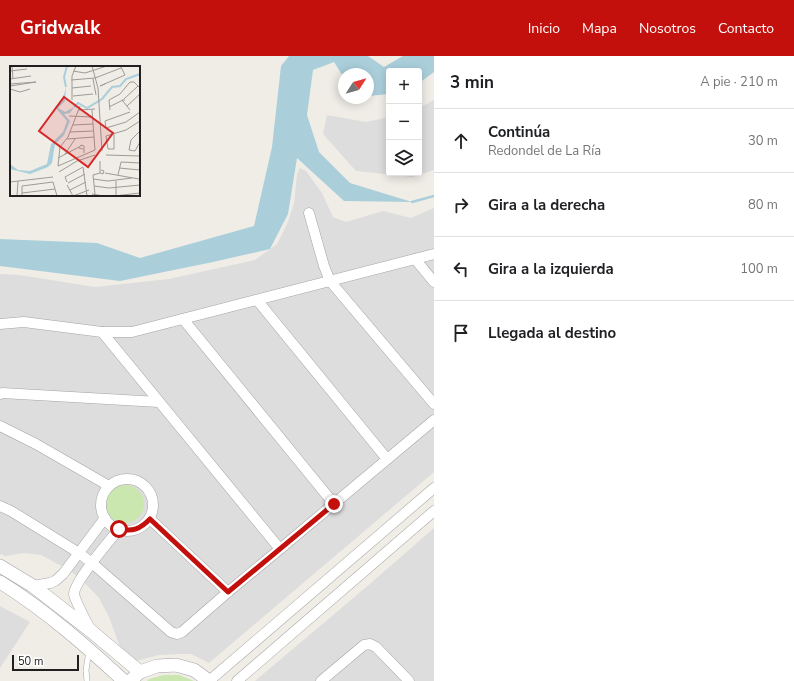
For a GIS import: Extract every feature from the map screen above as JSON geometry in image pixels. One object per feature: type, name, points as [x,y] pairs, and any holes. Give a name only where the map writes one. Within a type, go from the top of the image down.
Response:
[{"type":"street","points":[[309,212],[324,266],[330,281],[434,404]]},
{"type":"street","points":[[0,324],[24,322],[102,332],[132,332],[434,254]]},
{"type":"street","points":[[415,259],[434,282]]},
{"type":"street","points":[[258,300],[387,459]]},
{"type":"street","points":[[183,320],[334,504]]},
{"type":"street","points":[[102,332],[280,549]]},
{"type":"street","points":[[0,394],[10,393],[159,402]]},
{"type":"street","points":[[0,506],[12,511],[79,553],[171,632],[177,634],[182,632],[434,420]]},
{"type":"street","points":[[0,426],[36,444],[109,486]]},
{"type":"street","points":[[124,479],[132,479],[143,484],[151,494],[153,502],[153,511],[150,519],[144,525],[127,531],[111,525],[105,518],[102,510],[104,493],[109,486],[116,481],[124,479]]},
{"type":"street","points":[[130,681],[140,672],[157,666],[176,665],[194,670],[209,681],[434,488]]},
{"type":"street","points":[[237,681],[434,511]]},
{"type":"street","points":[[33,586],[55,581],[63,574],[105,518]]},
{"type":"street","points":[[150,519],[228,592]]},
{"type":"street","points":[[92,631],[74,594],[75,588],[92,563],[119,529]]},
{"type":"street","points":[[0,566],[33,586],[92,631],[140,672]]},
{"type":"street","points":[[0,582],[23,596],[124,681]]},
{"type":"street","points":[[321,681],[364,645],[370,644],[376,647],[409,681]]},
{"type":"lane","points":[[88,681],[86,670],[89,650]]},
{"type":"shaded area","points":[[434,100],[434,170],[422,174],[422,140],[422,106]]},
{"type":"shaded area","points":[[327,115],[366,122],[386,118],[386,174],[356,171],[323,134]]},
{"type":"shaded area","points":[[300,168],[306,171],[322,193],[333,217],[346,222],[383,211],[411,218],[434,208],[434,472],[209,663],[191,654],[159,655],[136,661],[120,647],[109,617],[99,598],[81,579],[67,569],[41,555],[24,553],[5,556],[0,554],[0,274],[19,275],[95,287],[169,279],[255,260],[277,244],[287,224],[294,204],[297,174]]},
{"type":"shaded area","points":[[434,528],[434,681],[255,681],[371,583]]},
{"type":"shaded area","points":[[0,606],[30,622],[0,668]]},
{"type":"green space","points":[[121,485],[129,485],[136,488],[141,493],[144,504],[141,515],[136,520],[129,523],[121,523],[114,520],[109,515],[106,508],[106,500],[109,493],[114,488]]},
{"type":"green space","points":[[164,675],[179,675],[194,681],[147,681],[149,679]]},
{"type":"water","points":[[289,56],[368,56],[384,67],[403,56],[434,56],[434,72],[422,81],[422,68],[386,68],[386,94],[374,95],[374,68],[338,68],[334,62],[313,70],[307,115],[319,152],[350,183],[412,202],[344,201],[297,158],[288,214],[270,249],[120,281],[0,266],[0,239],[97,243],[140,258],[254,226],[272,147],[281,66]]},
{"type":"waterway","points":[[412,202],[434,196]]},
{"type":"route","points":[[119,529],[127,531],[136,529],[144,525],[150,519],[228,592],[334,504]]}]
